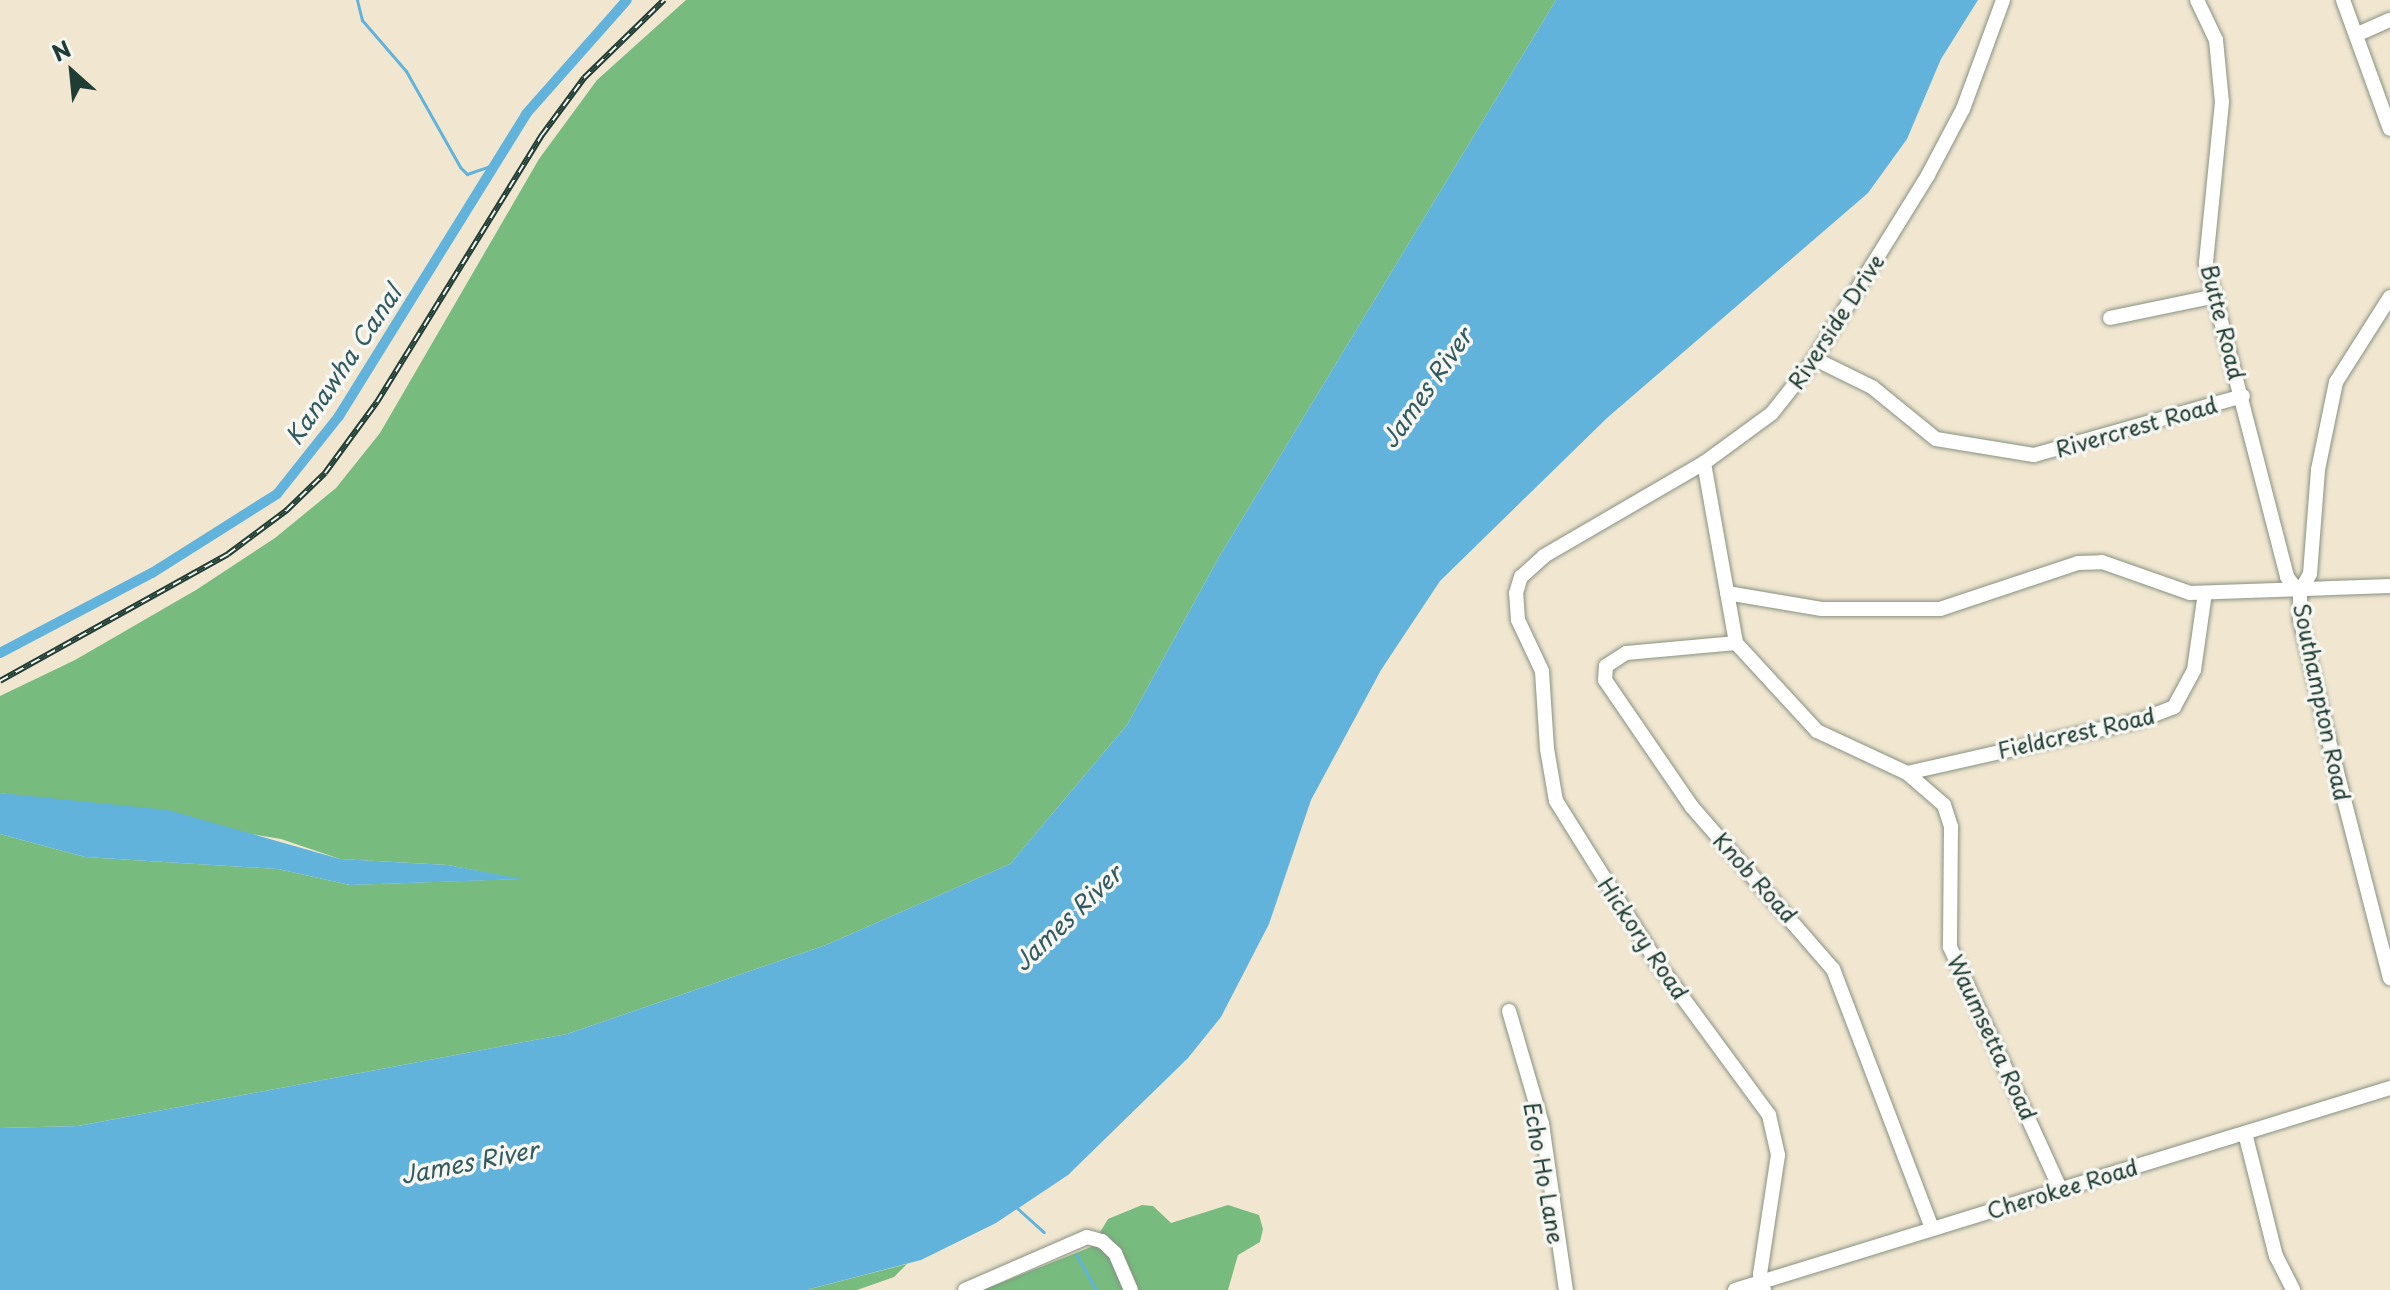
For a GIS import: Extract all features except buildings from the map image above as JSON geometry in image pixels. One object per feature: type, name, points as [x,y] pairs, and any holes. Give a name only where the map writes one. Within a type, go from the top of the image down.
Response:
[{"type":"street","name":"Riverside Drive","points":[[1521,577],[1544,556],[1704,463],[1772,413],[1815,359],[1928,175],[1963,109],[2003,0]]},
{"type":"street","name":"Butte Road","points":[[2197,0],[2216,40],[2222,102],[2206,263],[2243,396],[2287,577],[2299,591]]},
{"type":"street","points":[[2343,0],[2358,34],[2390,129]]},
{"type":"street","points":[[2358,34],[2390,20]]},
{"type":"street","points":[[2110,318],[2216,296]]},
{"type":"street","name":"Southampton Road","points":[[2390,297],[2336,382],[2318,470],[2310,574],[2299,591],[2300,618],[2390,978]]},
{"type":"street","name":"Rivercrest Road","points":[[1815,359],[1872,387],[1936,439],[2034,455],[2243,396]]},
{"type":"street","points":[[1704,463],[1736,643]]},
{"type":"street","points":[[1727,593],[1822,609],[1940,609],[2015,580],[2078,563],[2102,562],[2161,586],[2205,593],[2390,586]]},
{"type":"street","name":"Hickory Road","points":[[1521,577],[1515,611],[1542,671],[1547,749],[1556,801],[1658,964],[1769,1115],[1778,1155],[1763,1286]]},
{"type":"street","name":"Fieldcrest Road","points":[[1907,773],[2138,721],[2174,707],[2194,670],[2205,593]]},
{"type":"street","name":"Waumsetta Road","points":[[1736,643],[1817,731],[1907,773],[1944,805],[1951,827],[1950,947],[2060,1188]]},
{"type":"street","name":"Knob Road","points":[[1736,643],[1626,653],[1606,666],[1605,680],[1692,807],[1833,969],[1932,1228]]},
{"type":"street","name":"Echo Ho Lane","points":[[1509,1011],[1542,1124],[1566,1290]]},
{"type":"street","name":"Cherokee Road","points":[[1735,1290],[1763,1286],[1932,1228],[2390,1088]]},
{"type":"street","points":[[2245,1133],[2276,1256],[2293,1290]]},
{"type":"street","points":[[965,1290],[1087,1237],[1115,1253],[1131,1290]]},
{"type":"green space","points":[[686,0],[1556,0],[1219,557],[1127,725],[1010,864],[826,945],[567,1034],[78,1126],[0,1128],[0,834],[85,857],[278,869],[350,885],[518,879],[448,865],[340,859],[281,839],[0,793],[0,696],[75,660],[196,590],[275,538],[336,488],[380,433],[539,159],[597,80]]},
{"type":"green space","points":[[1142,1205],[1153,1206],[1171,1223],[1228,1205],[1259,1215],[1263,1229],[1260,1242],[1238,1255],[1228,1290],[983,1290],[1091,1247],[1108,1219]]},
{"type":"green space","points":[[907,1264],[894,1277],[857,1290],[806,1290]]},
{"type":"water","name":"James River","points":[[1556,0],[1978,0],[1941,59],[1907,139],[1868,193],[1607,418],[1440,581],[1381,670],[1311,800],[1269,924],[1221,1017],[1188,1058],[1068,1175],[996,1223],[921,1260],[806,1290],[0,1290],[0,1128],[78,1126],[567,1034],[826,945],[1010,864],[1127,725],[1219,557]]},
{"type":"water","points":[[0,793],[168,810],[340,859],[448,865],[522,879],[350,885],[278,869],[85,857],[0,834]]},
{"type":"waterway","points":[[357,0],[362,20],[406,71],[460,167],[467,174],[490,166]]},
{"type":"waterway","name":"Kanawha Canal","points":[[0,653],[152,573],[277,494],[339,416],[526,114],[627,0]]},
{"type":"waterway","points":[[1017,1208],[1044,1232]]},
{"type":"waterway","points":[[1076,1254],[1096,1290]]},
{"type":"railway","points":[[0,681],[228,554],[287,510],[325,473],[377,402],[542,135],[584,78],[664,0]]}]
